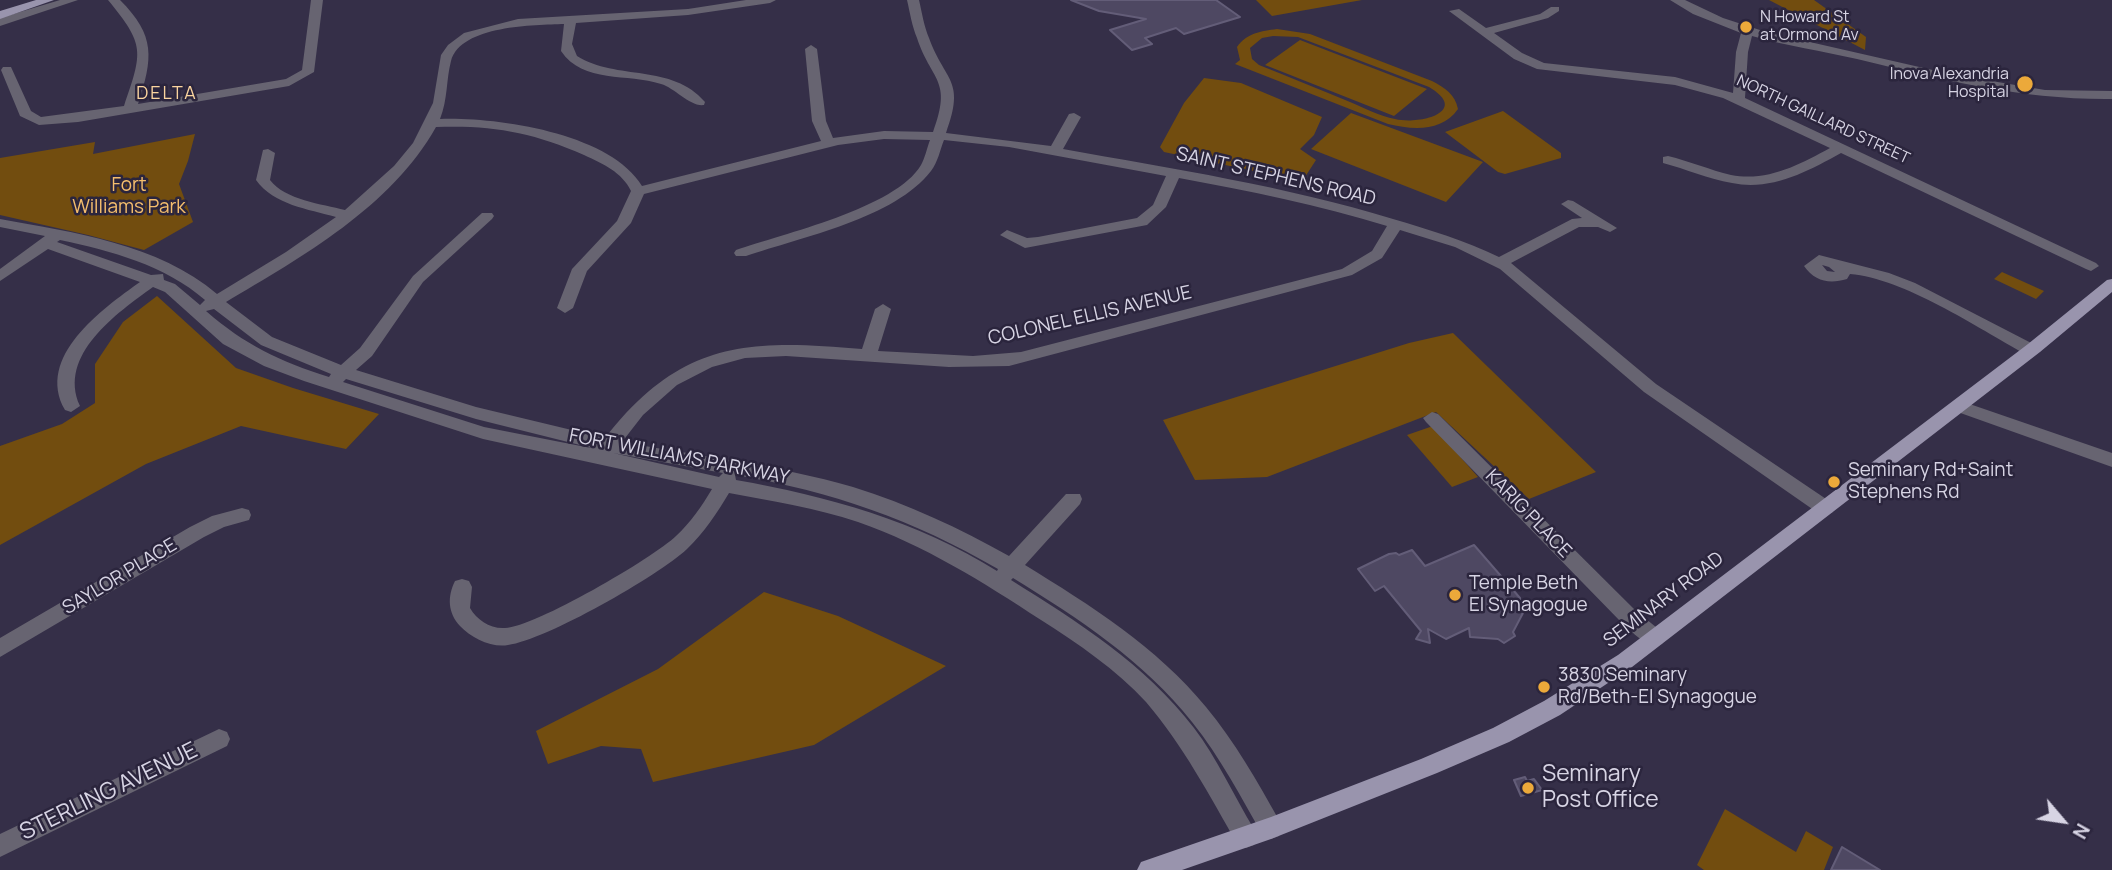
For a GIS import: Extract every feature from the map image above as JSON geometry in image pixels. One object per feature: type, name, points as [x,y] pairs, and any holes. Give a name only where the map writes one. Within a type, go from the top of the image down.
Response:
[{"type":"main road","points":[[0,15],[48,0]]},
{"type":"main road","name":"SEMINARY ROAD","points":[[1149,870],[1271,828],[1429,766],[1513,729],[1592,682],[1655,638],[1825,508],[2031,350],[2112,284]]},
{"type":"street","points":[[0,22],[72,0]]},
{"type":"street","points":[[114,0],[132,17],[144,46],[144,59],[130,108]]},
{"type":"street","points":[[7,70],[20,104],[31,119],[64,120],[282,83],[301,78],[309,68],[317,0]]},
{"type":"street","points":[[198,311],[277,264],[345,215],[389,177],[417,145],[430,123],[442,96],[445,59],[459,43],[479,33],[507,25],[688,12],[770,0]]},
{"type":"street","points":[[741,253],[849,218],[891,199],[920,177],[931,160],[939,136],[948,106],[948,90],[943,74],[923,40],[913,0]]},
{"type":"street","points":[[1676,0],[1712,20],[1747,33],[1983,86],[2057,95],[2112,94]]},
{"type":"street","points":[[1484,33],[1544,16],[1555,9]]},
{"type":"street","name":"NORTH GAILLARD STREET","points":[[1455,11],[1518,56],[1541,66],[1675,81],[1739,99],[2091,266]]},
{"type":"street","points":[[571,19],[566,48],[576,61],[603,71],[662,80],[681,88],[699,102]]},
{"type":"street","points":[[1739,99],[1742,52],[1747,33]]},
{"type":"street","points":[[811,49],[819,121],[829,143]]},
{"type":"street","points":[[1055,151],[1074,117]]},
{"type":"street","points":[[430,123],[495,123],[529,127],[550,134],[621,169],[631,177],[638,191],[624,223],[580,269],[565,308]]},
{"type":"street","name":"SAINT STEPHENS ROAD","points":[[638,191],[695,179],[829,143],[871,136],[939,136],[997,141],[1285,195],[1460,244],[1499,262],[1536,290],[1637,378],[1825,508]]},
{"type":"street","points":[[1668,160],[1733,179],[1758,181],[1796,169],[1840,148]]},
{"type":"street","points":[[268,153],[263,180],[276,193],[345,215]]},
{"type":"street","points":[[1007,235],[1025,243],[1038,242],[1142,222],[1159,207],[1174,173]]},
{"type":"street","points":[[1499,262],[1574,212],[1604,226]]},
{"type":"street","points":[[337,378],[375,341],[418,279],[487,216]]},
{"type":"street","name":"FORT WILLIAMS PARKWAY","points":[[0,223],[170,270],[192,282],[247,329],[337,378]]},
{"type":"street","name":"COLONEL ELLIS AVENUE","points":[[603,452],[617,430],[653,392],[679,373],[710,360],[737,353],[782,351],[986,363],[1053,350],[1347,272],[1366,265],[1379,254],[1390,240],[1395,225]]},
{"type":"street","name":"FORT WILLIAMS PARKWAY","points":[[0,234],[52,239],[170,288],[229,340],[270,362],[337,378],[483,433],[603,452],[728,477],[862,516],[922,540],[998,581],[1115,661],[1151,694],[1187,736],[1246,837]]},
{"type":"street","points":[[0,276],[52,239]]},
{"type":"street","points":[[1841,268],[1870,271],[1892,279],[2031,350]]},
{"type":"street","points":[[125,270],[128,279],[126,299]]},
{"type":"street","points":[[71,406],[65,390],[70,363],[96,326],[126,299],[170,270]]},
{"type":"street","points":[[869,356],[883,309]]},
{"type":"street","points":[[1958,406],[2112,460]]},
{"type":"street","name":"KARIG PLACE","points":[[1432,418],[1628,616],[1655,638]]},
{"type":"street","points":[[461,587],[458,608],[464,618],[477,629],[492,636],[509,637],[528,630],[619,583],[674,549],[706,515],[728,477]]},
{"type":"street","name":"FORT WILLIAMS PARKWAY","points":[[728,477],[820,486],[878,503],[956,536],[1012,566],[1125,641],[1161,672],[1211,728],[1271,828]]},
{"type":"street","points":[[998,581],[1073,499]]},
{"type":"street","name":"SAYLOR PLACE","points":[[0,648],[197,532],[219,521],[243,515]]},
{"type":"street","name":"STERLING AVENUE","points":[[0,845],[219,739]]},
{"type":"green space","points":[[1256,0],[1362,0],[1272,16]]},
{"type":"green space","points":[[1769,0],[1814,0],[1866,37],[1865,50]]},
{"type":"green space","points":[[1277,29],[1310,34],[1432,81],[1449,92],[1458,109],[1444,122],[1426,127],[1388,124],[1235,64],[1240,60],[1237,47],[1241,42],[1255,34]],"holes":[[[1298,37],[1429,87],[1441,96],[1445,103],[1443,110],[1437,115],[1416,120],[1389,118],[1259,65],[1252,59],[1250,48],[1262,38]]]},
{"type":"green space","points":[[1300,40],[1427,89],[1394,116],[1265,65]]},
{"type":"green space","points":[[1204,78],[1241,83],[1322,117],[1314,135],[1300,149],[1316,160],[1305,177],[1296,180],[1164,152],[1160,147],[1184,103]]},
{"type":"green space","points":[[1503,111],[1561,153],[1561,158],[1505,174],[1498,172],[1445,132]]},
{"type":"green space","points":[[1351,113],[1483,162],[1446,202],[1311,149]]},
{"type":"green space","name":"Fort Williams Park","points":[[195,134],[179,184],[193,222],[144,250],[0,215],[0,158],[95,142],[93,154]]},
{"type":"green space","points":[[2002,272],[2044,291],[2036,299],[1994,279]]},
{"type":"green space","points":[[157,296],[236,368],[379,414],[346,449],[241,426],[146,464],[0,545],[0,446],[62,424],[95,403],[95,364],[123,322]]},
{"type":"green space","points":[[1453,333],[1596,472],[1529,499],[1436,412],[1267,477],[1195,480],[1163,420],[1409,343]]},
{"type":"green space","points":[[1433,426],[1478,477],[1452,487],[1407,435]]},
{"type":"green space","points":[[764,592],[838,616],[946,666],[814,745],[653,782],[641,749],[601,746],[548,764],[536,731],[658,669]]},
{"type":"green space","points":[[1725,809],[1796,852],[1806,831],[1833,847],[1824,870],[1704,870],[1697,865]]},
{"type":"building","points":[[1071,0],[1216,0],[1240,17],[1184,34],[1176,28],[1145,38],[1152,44],[1132,50],[1110,30],[1146,19],[1099,11]]},
{"type":"building","name":"Temple Beth El Synagogue","points":[[1474,545],[1520,598],[1523,613],[1513,632],[1515,636],[1504,643],[1498,639],[1470,637],[1469,628],[1446,639],[1428,629],[1430,643],[1416,639],[1421,631],[1384,586],[1375,591],[1358,569],[1389,554],[1399,555],[1412,550],[1425,566]]},
{"type":"building","name":"Seminary Post Office","points":[[1525,777],[1527,781],[1534,779],[1542,790],[1521,796],[1514,780]]},
{"type":"building","points":[[1842,847],[1880,870],[1831,870]]},
{"type":"place","name":"N Howard St at Ormond Av","points":[[1746,27]]},
{"type":"place","name":"Inova Alexandria Hospital","points":[[2025,84]]},
{"type":"place","name":"Seminary Rd+Saint Stephens Rd","points":[[1834,482]]},
{"type":"place","name":"Temple Beth El Synagogue","points":[[1455,595]]},
{"type":"place","name":"3830 Seminary Rd/Beth-El Synagogue","points":[[1544,687]]},
{"type":"place","name":"Seminary Post Office","points":[[1528,788]]},
{"type":"district","name":"DELTA","points":[[167,94]]}]
